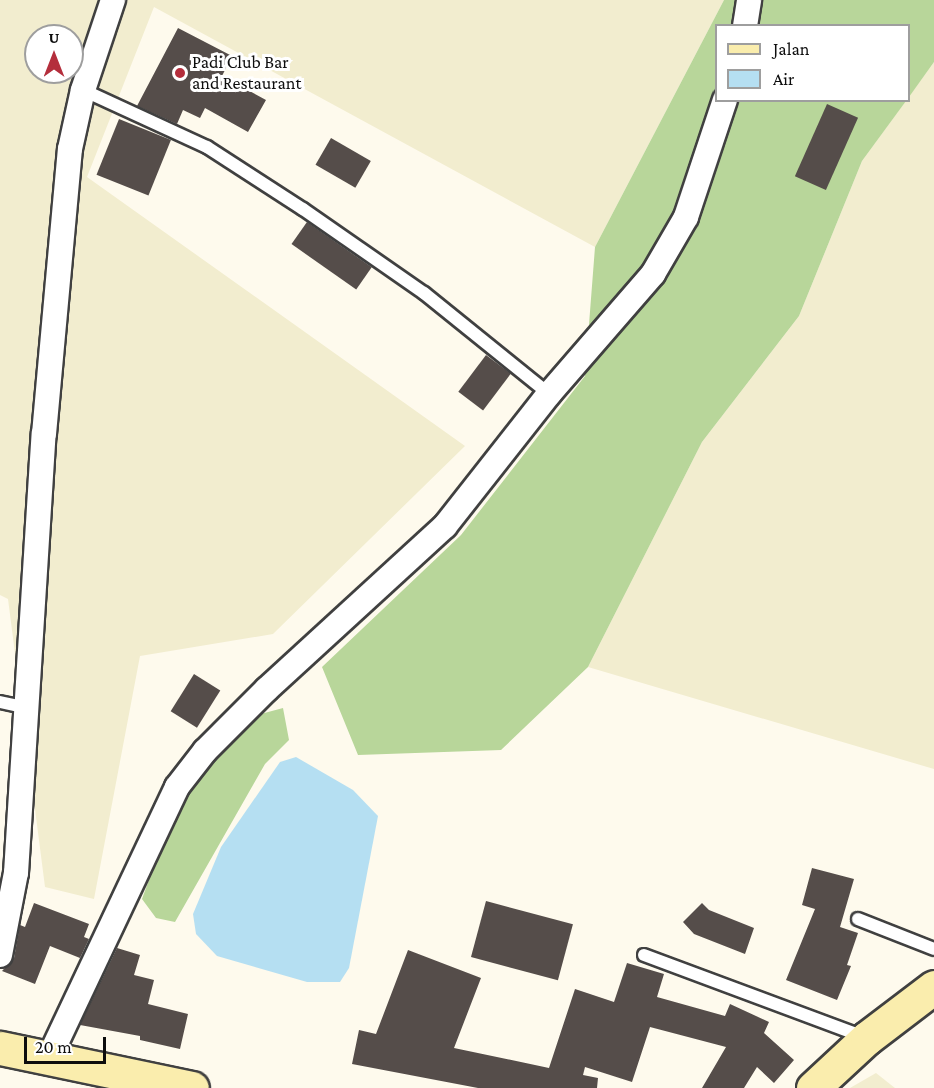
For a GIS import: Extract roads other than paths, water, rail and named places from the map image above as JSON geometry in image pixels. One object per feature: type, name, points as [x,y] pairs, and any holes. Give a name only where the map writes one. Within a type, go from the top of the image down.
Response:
[{"type":"main road","points":[[813,1088],[867,1038],[934,987]]},
{"type":"main road","points":[[0,1048],[48,1060],[192,1088]]},
{"type":"street","points":[[0,955],[16,873],[44,434],[70,149],[82,90],[113,0]]},
{"type":"street","points":[[745,24],[749,0]]},
{"type":"street","points":[[48,1060],[177,787],[205,751],[267,689],[445,526],[549,394],[653,274],[686,217],[724,102]]},
{"type":"lane","points":[[82,90],[207,147],[303,209],[424,293],[549,394]]},
{"type":"lane","points":[[0,702],[28,708]]},
{"type":"lane","points":[[858,919],[934,949]]},
{"type":"lane","points":[[644,955],[867,1038]]},
{"type":"water","points":[[296,757],[353,790],[378,816],[349,968],[340,982],[307,982],[217,956],[196,934],[193,914],[221,847],[280,762]]},
{"type":"place","name":"Padi Club Bar and Restaurant","points":[[180,73]]}]
